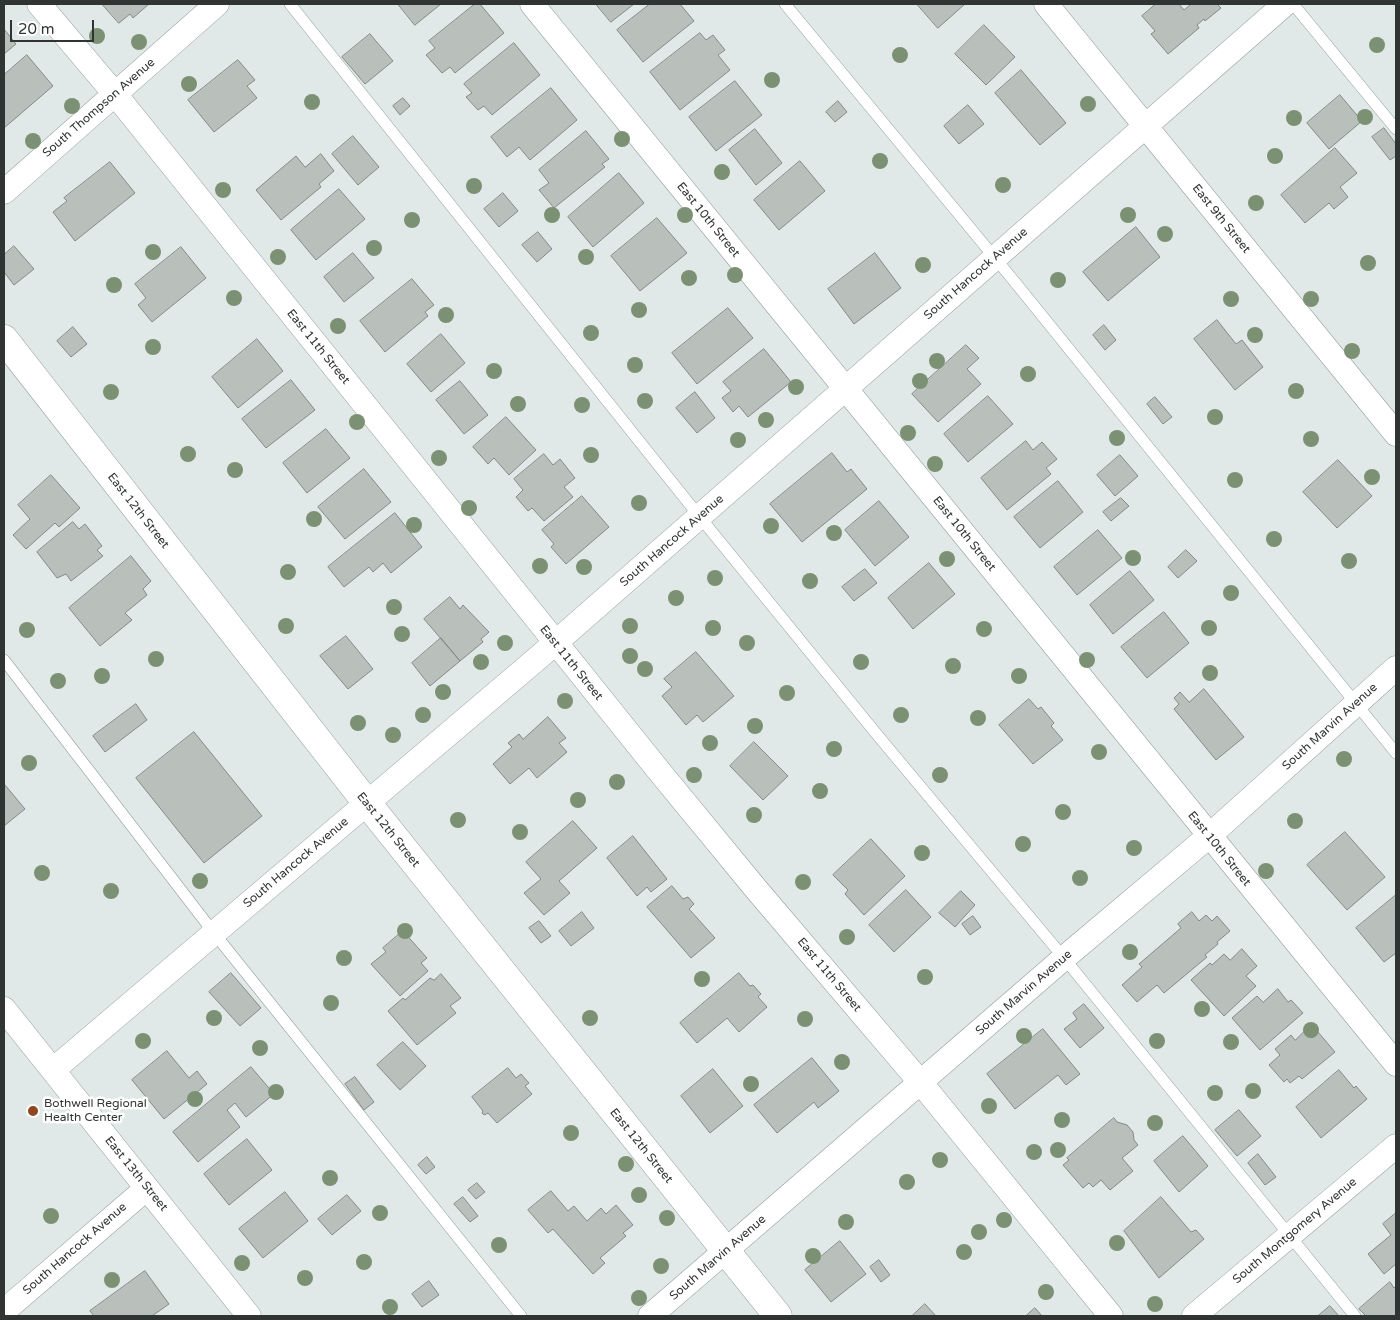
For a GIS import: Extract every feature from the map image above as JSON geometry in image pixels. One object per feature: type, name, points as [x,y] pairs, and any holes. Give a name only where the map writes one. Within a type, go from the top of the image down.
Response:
[{"type":"street","name":"East 11th Street","points":[[39,4],[115,94],[555,643],[756,889],[921,1083],[1111,1316]]},
{"type":"street","name":"South Thompson Avenue","points":[[4,192],[217,4]]},
{"type":"street","name":"East 10th Street","points":[[532,4],[1396,1064]]},
{"type":"street","name":"East 9th Street","points":[[1046,4],[1396,434]]},
{"type":"street","name":"South Hancock Avenue","points":[[53,1070],[555,643],[1285,4]]},
{"type":"street","name":"East 12th Street","points":[[4,339],[367,803],[778,1316]]},
{"type":"street","name":"South Marvin Avenue","points":[[650,1316],[1064,958],[1209,836],[1396,668]]},
{"type":"street","name":"East 13th Street","points":[[4,1009],[249,1316]]},
{"type":"street","name":"South Montgomery Avenue","points":[[1194,1316],[1396,1146]]},
{"type":"street","name":"South Hancock Avenue","points":[[4,1311],[147,1188]]},
{"type":"lane","points":[[290,4],[699,516],[1064,958],[1355,1316]]},
{"type":"lane","points":[[785,4],[996,258],[1396,753]]},
{"type":"lane","points":[[1293,4],[1396,130]]},
{"type":"lane","points":[[4,660],[214,932],[521,1316]]},
{"type":"building","points":[[102,4],[149,4],[133,18],[130,14],[119,23]]},
{"type":"building","points":[[398,4],[441,4],[415,25]]},
{"type":"building","points":[[475,4],[480,4],[504,33],[455,73],[450,67],[442,73],[426,55],[435,48],[429,41]]},
{"type":"building","points":[[596,4],[634,4],[611,22]]},
{"type":"building","points":[[650,4],[680,4],[694,21],[643,62],[617,30]]},
{"type":"building","points":[[917,4],[965,4],[938,28]]},
{"type":"building","points":[[1156,4],[1179,4],[1184,10],[1189,4],[1217,4],[1221,8],[1197,25],[1199,28],[1168,54],[1151,34],[1155,31],[1142,16]]},
{"type":"building","points":[[984,25],[1015,57],[986,85],[955,54]]},
{"type":"building","points":[[4,29],[16,44],[4,54]]},
{"type":"building","points":[[700,33],[706,40],[713,35],[725,50],[718,55],[730,70],[680,110],[650,72]]},
{"type":"building","points":[[370,34],[393,61],[365,84],[342,57]]},
{"type":"building","points":[[514,43],[540,75],[492,115],[484,106],[478,110],[466,97],[472,93],[464,84]]},
{"type":"building","points":[[27,55],[53,86],[4,128],[4,75]]},
{"type":"building","points":[[238,60],[255,80],[247,86],[257,98],[214,132],[188,100]]},
{"type":"building","points":[[1021,70],[1066,123],[1040,145],[995,93]]},
{"type":"building","points":[[735,81],[762,115],[716,151],[689,117]]},
{"type":"building","points":[[551,88],[577,120],[530,160],[519,147],[507,157],[491,137]]},
{"type":"building","points":[[1340,95],[1362,121],[1329,149],[1307,123]]},
{"type":"building","points":[[403,98],[410,106],[400,115],[393,106]]},
{"type":"building","points":[[838,101],[847,112],[835,122],[826,112]]},
{"type":"building","points":[[968,105],[984,124],[959,144],[944,126]]},
{"type":"building","points":[[1384,128],[1396,144],[1396,156],[1390,160],[1372,137]]},
{"type":"building","points":[[755,129],[782,163],[756,185],[729,150]]},
{"type":"building","points":[[586,131],[609,159],[602,164],[605,167],[554,208],[539,190],[549,183],[539,170]]},
{"type":"building","points":[[353,136],[379,167],[358,185],[332,154]]},
{"type":"building","points":[[1335,148],[1357,173],[1340,187],[1348,197],[1334,209],[1329,203],[1305,223],[1281,195]]},
{"type":"building","points":[[321,154],[334,171],[319,184],[321,187],[281,220],[256,190],[296,156],[305,167]]},
{"type":"building","points":[[800,161],[825,191],[779,230],[754,200]]},
{"type":"building","points":[[110,162],[135,193],[75,241],[53,212],[67,201],[64,198]]},
{"type":"building","points":[[619,173],[644,203],[593,247],[568,217]]},
{"type":"building","points":[[339,189],[365,219],[316,260],[291,230]]},
{"type":"building","points":[[503,193],[518,211],[499,227],[484,209]]},
{"type":"building","points":[[657,218],[687,253],[640,291],[611,256]]},
{"type":"building","points":[[1136,227],[1160,257],[1108,301],[1083,272]]},
{"type":"building","points":[[538,232],[552,249],[537,262],[522,245]]},
{"type":"building","points":[[14,246],[34,269],[14,285],[4,272],[4,255]]},
{"type":"building","points":[[181,247],[206,278],[152,322],[138,305],[146,298],[135,284]]},
{"type":"building","points":[[353,253],[374,278],[344,302],[324,277]]},
{"type":"building","points":[[875,253],[901,288],[854,324],[828,289]]},
{"type":"building","points":[[412,279],[434,305],[425,312],[428,316],[385,352],[360,321]]},
{"type":"building","points":[[728,308],[753,338],[697,384],[672,353]]},
{"type":"building","points":[[1217,320],[1236,344],[1242,340],[1263,367],[1235,390],[1194,339]]},
{"type":"building","points":[[1104,325],[1116,340],[1105,350],[1093,335]]},
{"type":"building","points":[[73,327],[87,344],[71,357],[57,341]]},
{"type":"building","points":[[441,334],[465,363],[431,392],[407,364]]},
{"type":"building","points":[[257,339],[283,371],[238,408],[212,377]]},
{"type":"building","points":[[966,345],[979,358],[967,369],[981,384],[938,422],[912,394]]},
{"type":"building","points":[[764,349],[791,382],[748,417],[739,406],[733,412],[722,398],[731,391],[723,382]]},
{"type":"building","points":[[291,380],[315,410],[266,448],[242,419]]},
{"type":"building","points":[[460,381],[488,415],[464,434],[436,400]]},
{"type":"building","points":[[695,392],[715,418],[697,433],[676,408]]},
{"type":"building","points":[[988,396],[1013,424],[968,462],[944,434]]},
{"type":"building","points":[[1155,397],[1172,417],[1163,424],[1147,404]]},
{"type":"building","points":[[506,417],[536,450],[509,475],[494,458],[488,464],[473,447]]},
{"type":"building","points":[[326,429],[350,458],[307,493],[283,463]]},
{"type":"building","points":[[1026,441],[1033,450],[1042,442],[1057,459],[1046,468],[1051,474],[1007,510],[981,478]]},
{"type":"building","points":[[832,453],[847,472],[851,469],[867,489],[802,542],[770,504]]},
{"type":"building","points":[[544,454],[553,465],[560,459],[575,478],[564,487],[573,497],[544,521],[532,508],[528,511],[516,497],[523,490],[514,479]]},
{"type":"building","points":[[1120,455],[1138,476],[1115,496],[1097,475]]},
{"type":"building","points":[[1338,460],[1372,496],[1337,528],[1303,492]]},
{"type":"building","points":[[364,469],[391,502],[345,539],[318,507]]},
{"type":"building","points":[[51,475],[80,508],[59,527],[55,523],[26,549],[13,535],[30,519],[18,505]]},
{"type":"building","points":[[1058,481],[1083,512],[1040,548],[1014,517]]},
{"type":"building","points":[[582,496],[609,527],[566,564],[551,547],[554,544],[542,530]]},
{"type":"building","points":[[1121,498],[1129,506],[1111,521],[1103,512]]},
{"type":"building","points":[[879,501],[909,537],[875,566],[845,530]]},
{"type":"building","points":[[395,513],[422,547],[391,573],[383,563],[373,572],[369,567],[344,587],[328,567]]},
{"type":"building","points":[[73,522],[79,529],[85,524],[102,546],[97,550],[103,556],[71,581],[66,574],[57,578],[37,552]]},
{"type":"building","points":[[1098,530],[1122,558],[1077,595],[1054,567]]},
{"type":"building","points":[[1186,550],[1197,561],[1178,578],[1168,567]]},
{"type":"building","points":[[131,556],[151,581],[143,589],[147,595],[125,613],[132,620],[100,646],[69,608]]},
{"type":"building","points":[[929,563],[955,594],[913,629],[888,598]]},
{"type":"building","points":[[865,569],[877,583],[854,601],[842,587]]},
{"type":"building","points":[[1130,571],[1154,600],[1113,634],[1090,605]]},
{"type":"building","points":[[450,597],[460,609],[463,605],[489,632],[481,639],[483,642],[460,661],[424,619]]},
{"type":"building","points":[[1164,612],[1189,643],[1147,678],[1121,647]]},
{"type":"building","points":[[346,636],[373,669],[348,689],[320,656]]},
{"type":"building","points":[[441,638],[460,661],[430,686],[412,663]]},
{"type":"building","points":[[696,652],[734,696],[703,722],[697,715],[686,725],[662,696],[672,687],[664,679]]},
{"type":"building","points":[[1204,689],[1244,737],[1216,760],[1174,709],[1179,704],[1174,698],[1180,692],[1189,702]]},
{"type":"building","points":[[1029,699],[1038,709],[1041,707],[1054,723],[1051,726],[1063,740],[1033,764],[999,725]]},
{"type":"building","points":[[136,704],[147,720],[105,752],[93,736]]},
{"type":"building","points":[[548,717],[566,738],[559,743],[567,752],[537,778],[529,768],[510,784],[493,764],[512,747],[508,743],[519,734],[523,739]]},
{"type":"building","points":[[194,732],[262,816],[204,863],[136,778]]},
{"type":"building","points":[[754,742],[788,776],[763,800],[730,766]]},
{"type":"building","points":[[4,786],[25,809],[4,826]]},
{"type":"building","points":[[573,821],[597,848],[559,881],[570,893],[544,915],[524,893],[541,879],[526,862]]},
{"type":"building","points":[[1345,832],[1385,877],[1347,910],[1307,865]]},
{"type":"building","points":[[633,836],[667,879],[651,892],[647,887],[637,896],[607,858]]},
{"type":"building","points":[[871,839],[905,876],[864,915],[845,894],[848,890],[833,875]]},
{"type":"building","points":[[672,886],[683,899],[688,897],[694,904],[689,909],[715,938],[691,958],[647,907]]},
{"type":"building","points":[[906,890],[931,917],[894,952],[869,925]]},
{"type":"building","points":[[961,891],[975,905],[955,927],[939,913]]},
{"type":"building","points":[[1396,895],[1396,953],[1384,962],[1356,928]]},
{"type":"building","points":[[582,912],[594,928],[571,946],[559,931]]},
{"type":"building","points":[[1192,912],[1199,921],[1206,915],[1212,921],[1217,916],[1230,931],[1205,955],[1207,957],[1164,993],[1157,985],[1137,1002],[1122,985],[1142,967],[1139,964],[1181,928],[1178,924]]},
{"type":"building","points":[[973,916],[981,927],[970,935],[962,924]]},
{"type":"building","points":[[539,921],[551,936],[541,943],[529,928]]},
{"type":"building","points":[[403,931],[427,958],[421,963],[428,971],[400,996],[371,964],[386,952],[383,948]]},
{"type":"building","points":[[1242,949],[1257,966],[1246,976],[1256,986],[1224,1016],[1191,980],[1210,963],[1212,965],[1224,954],[1230,960]]},
{"type":"building","points":[[231,973],[261,1008],[240,1026],[209,992]]},
{"type":"building","points":[[739,973],[750,986],[753,985],[761,994],[758,997],[767,1007],[739,1032],[727,1018],[697,1043],[680,1023]]},
{"type":"building","points":[[441,974],[461,998],[450,1006],[456,1013],[417,1045],[388,1011],[403,998],[405,1000],[430,978],[434,980]]},
{"type":"building","points":[[1278,989],[1288,1002],[1291,1000],[1303,1013],[1260,1050],[1232,1018],[1257,996],[1263,1002]]},
{"type":"building","points":[[1084,1004],[1104,1028],[1080,1048],[1064,1029],[1077,1019],[1073,1013]]},
{"type":"building","points":[[1043,1029],[1080,1074],[1066,1085],[1058,1075],[1015,1109],[987,1074]]},
{"type":"building","points":[[1305,1031],[1312,1038],[1318,1032],[1335,1052],[1302,1079],[1299,1076],[1290,1083],[1287,1079],[1284,1082],[1269,1065],[1280,1055],[1275,1049],[1291,1035],[1295,1040]]},
{"type":"building","points":[[403,1042],[426,1066],[400,1090],[377,1065]]},
{"type":"building","points":[[167,1051],[189,1078],[197,1071],[207,1084],[164,1119],[132,1080]]},
{"type":"building","points":[[812,1058],[839,1091],[818,1108],[814,1102],[777,1133],[754,1105]]},
{"type":"building","points":[[251,1067],[274,1094],[246,1117],[235,1103],[227,1110],[240,1127],[198,1162],[173,1132]]},
{"type":"building","points":[[508,1068],[516,1078],[521,1074],[529,1083],[525,1086],[532,1094],[497,1123],[488,1113],[484,1115],[482,1113],[483,1111],[472,1097]]},
{"type":"building","points":[[713,1069],[743,1106],[710,1133],[681,1096]]},
{"type":"building","points":[[1339,1070],[1354,1088],[1356,1086],[1367,1099],[1321,1138],[1296,1107]]},
{"type":"building","points":[[355,1077],[374,1102],[364,1110],[345,1084]]},
{"type":"building","points":[[1239,1110],[1261,1136],[1237,1156],[1215,1130]]},
{"type":"building","points":[[1114,1118],[1117,1122],[1127,1125],[1133,1132],[1134,1140],[1138,1145],[1122,1158],[1133,1171],[1110,1190],[1101,1180],[1093,1187],[1089,1183],[1083,1188],[1063,1165],[1069,1160],[1067,1158]]},
{"type":"building","points":[[1183,1136],[1208,1166],[1179,1192],[1154,1161]]},
{"type":"building","points":[[247,1139],[272,1170],[229,1205],[204,1174]]},
{"type":"building","points":[[1258,1154],[1276,1177],[1265,1185],[1248,1163]]},
{"type":"building","points":[[427,1157],[435,1167],[426,1174],[418,1165]]},
{"type":"building","points":[[477,1183],[485,1192],[476,1199],[468,1190]]},
{"type":"building","points":[[551,1191],[568,1211],[574,1206],[587,1221],[601,1208],[606,1214],[616,1205],[633,1225],[623,1233],[626,1236],[600,1258],[605,1263],[593,1274],[553,1229],[548,1233],[528,1210]]},
{"type":"building","points":[[285,1192],[308,1221],[263,1258],[239,1229]]},
{"type":"building","points":[[347,1195],[361,1211],[332,1235],[318,1219]]},
{"type":"building","points":[[463,1197],[478,1216],[470,1222],[454,1204]]},
{"type":"building","points":[[1161,1197],[1191,1232],[1196,1230],[1204,1239],[1159,1278],[1124,1231]]},
{"type":"building","points":[[1396,1213],[1396,1264],[1384,1274],[1368,1254],[1391,1235],[1383,1224]]},
{"type":"building","points":[[840,1241],[866,1274],[831,1302],[805,1270]]},
{"type":"building","points":[[879,1260],[890,1275],[881,1282],[870,1267]]},
{"type":"building","points":[[145,1271],[169,1304],[152,1316],[94,1316],[90,1311]]},
{"type":"building","points":[[429,1281],[439,1295],[422,1307],[412,1294]]},
{"type":"building","points":[[1390,1282],[1394,1288],[1396,1286],[1396,1316],[1366,1316],[1359,1309]]},
{"type":"building","points":[[925,1304],[936,1316],[912,1316]]},
{"type":"building","points":[[1330,1306],[1339,1316],[1318,1316]]},
{"type":"building","points":[[1035,1308],[1042,1316],[1026,1316]]},
{"type":"place","name":"Bothwell Regional Health Center","points":[[33,1111]]}]
